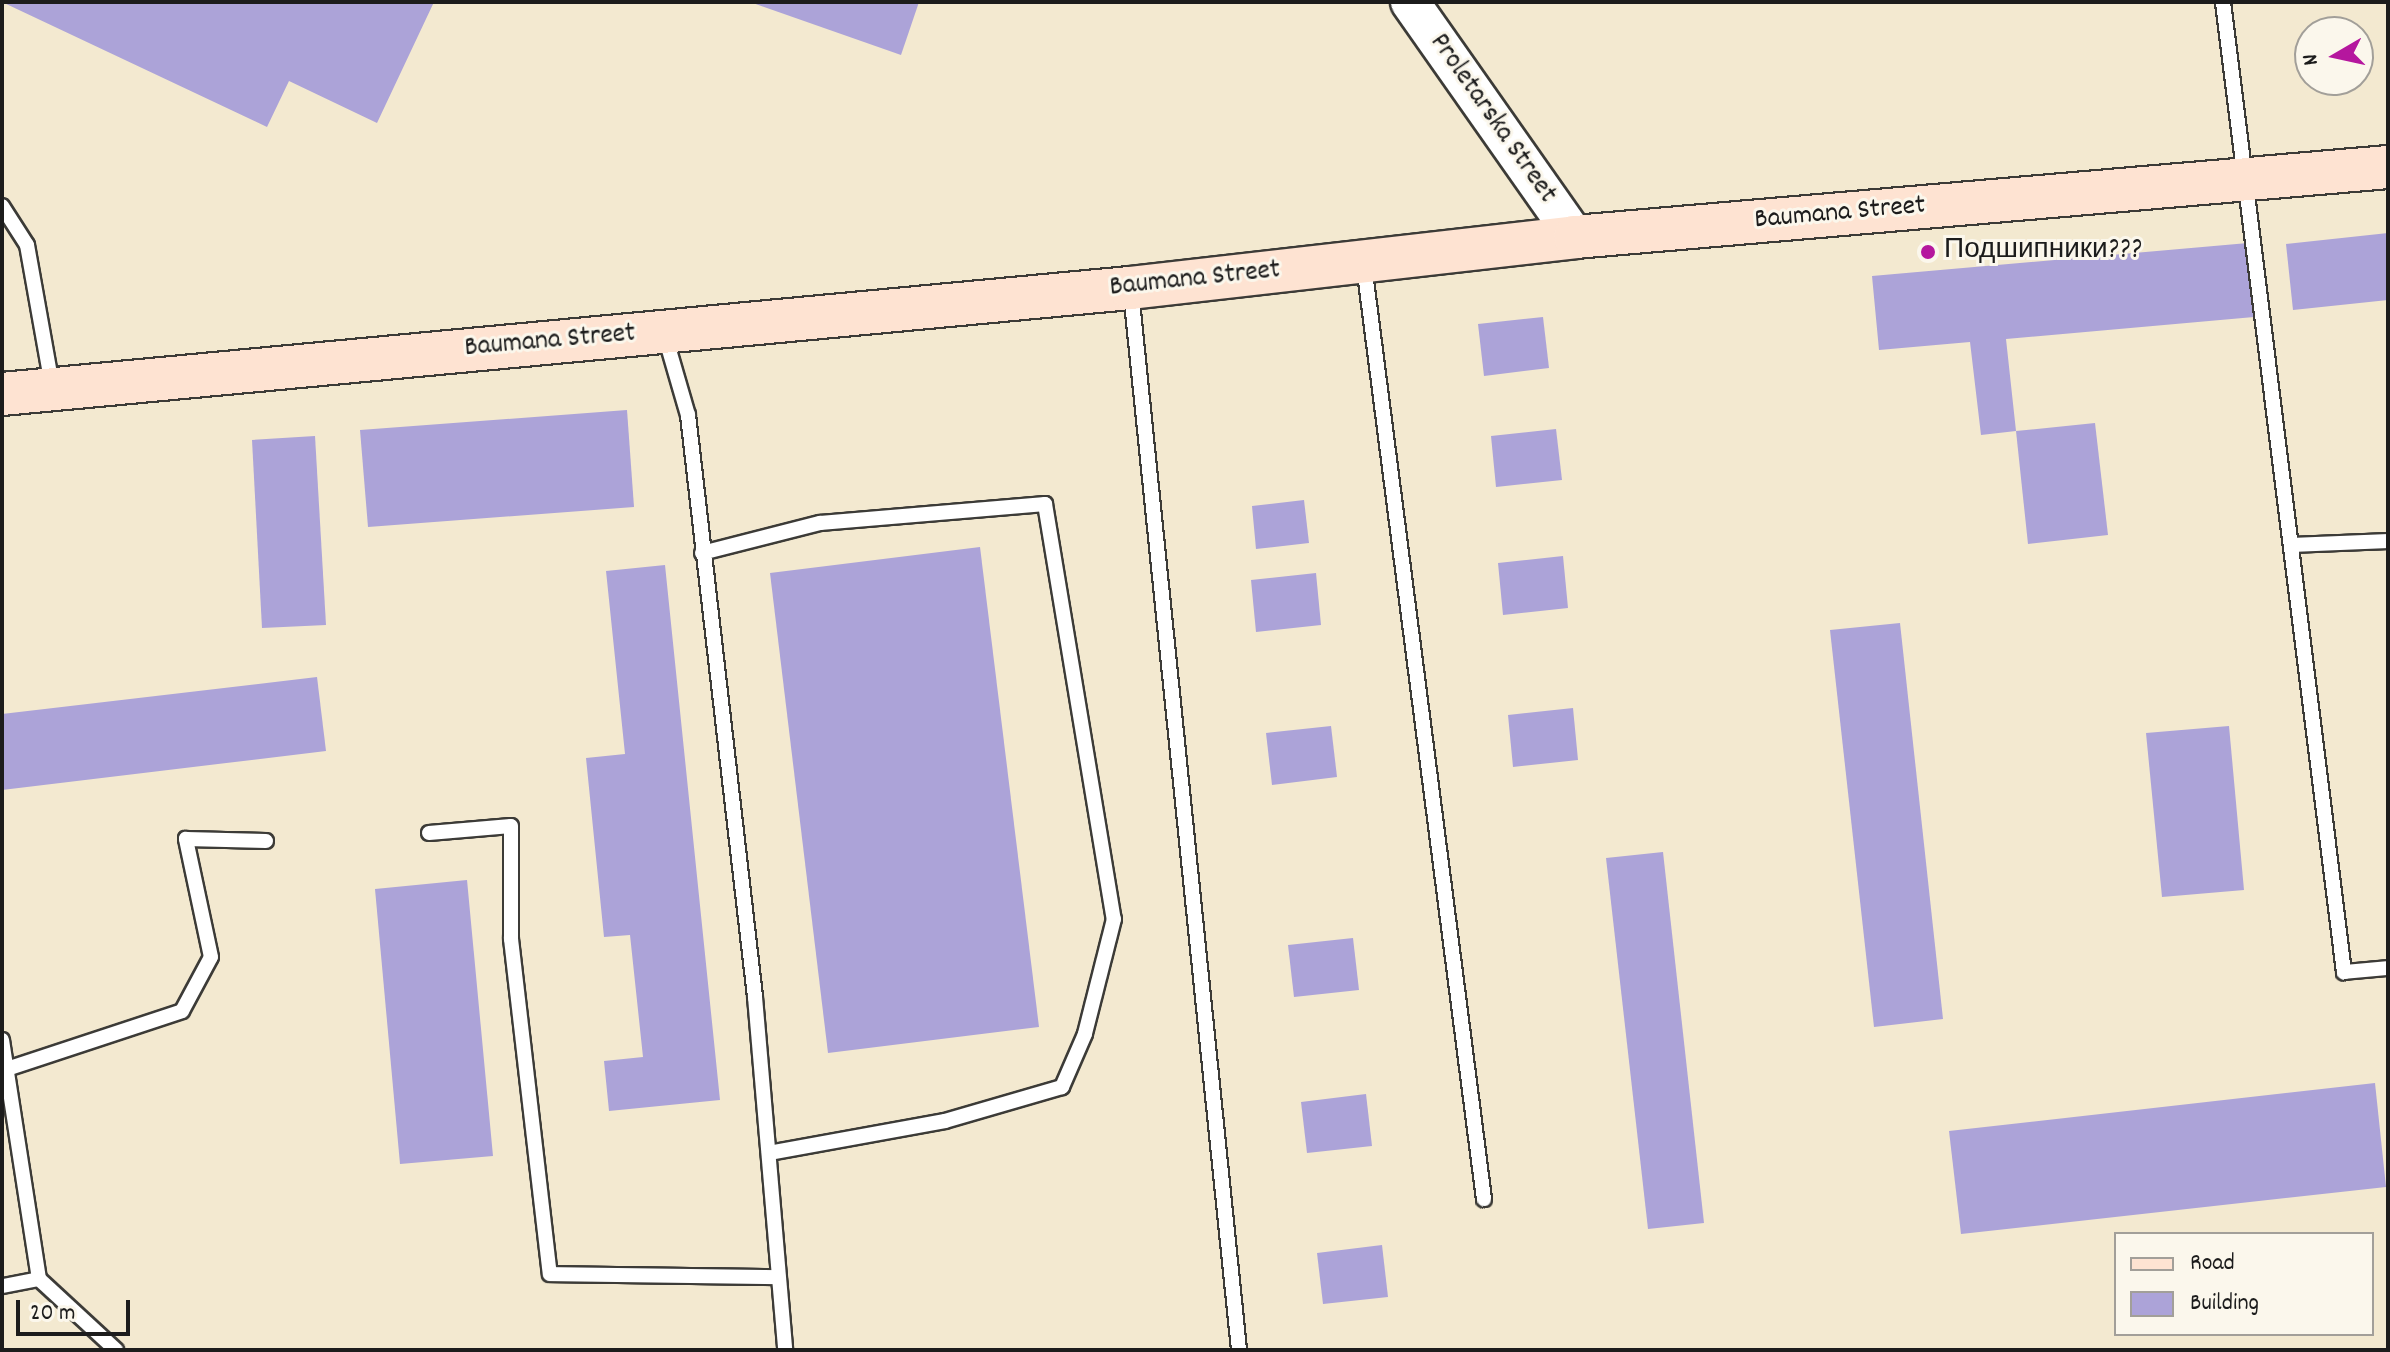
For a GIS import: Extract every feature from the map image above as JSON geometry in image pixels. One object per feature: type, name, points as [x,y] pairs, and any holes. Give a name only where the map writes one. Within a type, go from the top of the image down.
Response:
[{"type":"main road","name":"Baumana Street","points":[[2,394],[1130,288],[1575,237],[2388,167]]},
{"type":"street","name":"Proletarska Street","points":[[1410,2],[1575,237]]},
{"type":"lane","points":[[2223,2],[2344,972],[2388,968]]},
{"type":"lane","points":[[2,206],[27,245],[53,389]]},
{"type":"lane","points":[[1364,261],[1484,1199]]},
{"type":"lane","points":[[1130,288],[1239,1350]]},
{"type":"lane","points":[[663,332],[688,415],[754,981],[776,1277],[785,1350]]},
{"type":"lane","points":[[702,553],[820,523],[1045,504],[1114,919],[1085,1034],[1062,1087],[945,1121],[769,1153]]},
{"type":"lane","points":[[2292,545],[2388,541]]},
{"type":"lane","points":[[429,833],[511,826],[511,939],[550,1274],[776,1277]]},
{"type":"lane","points":[[7,1069],[182,1011],[211,957],[186,839],[266,841]]},
{"type":"lane","points":[[2,1040],[39,1279],[116,1350]]},
{"type":"lane","points":[[2,1286],[39,1279]]},
{"type":"building","points":[[2,2],[434,2],[377,123],[289,81],[267,127]]},
{"type":"building","points":[[750,2],[919,2],[901,55]]},
{"type":"building","points":[[2388,233],[2388,300],[2293,310],[2286,244]]},
{"type":"building","points":[[2248,243],[2254,317],[2006,339],[2016,431],[1981,435],[1970,342],[1879,350],[1872,276]]},
{"type":"building","points":[[1543,317],[1549,368],[1484,376],[1478,324]]},
{"type":"building","points":[[627,410],[634,507],[368,527],[360,430]]},
{"type":"building","points":[[2095,423],[2108,535],[2028,544],[2016,431]]},
{"type":"building","points":[[1556,429],[1562,480],[1496,487],[1491,436]]},
{"type":"building","points":[[315,436],[326,625],[262,628],[252,440]]},
{"type":"building","points":[[1304,500],[1309,543],[1256,549],[1252,506]]},
{"type":"building","points":[[980,547],[1039,1027],[828,1053],[770,573]]},
{"type":"building","points":[[1563,556],[1568,608],[1503,615],[1498,563]]},
{"type":"building","points":[[665,565],[720,1100],[609,1111],[604,1061],[643,1057],[630,935],[604,937],[586,758],[625,754],[606,571]]},
{"type":"building","points":[[1316,573],[1321,625],[1256,632],[1251,580]]},
{"type":"building","points":[[1900,623],[1943,1019],[1874,1027],[1830,630]]},
{"type":"building","points":[[317,677],[326,751],[2,790],[2,714]]},
{"type":"building","points":[[1573,708],[1578,760],[1513,767],[1508,715]]},
{"type":"building","points":[[1331,726],[1337,777],[1272,785],[1266,733]]},
{"type":"building","points":[[2229,726],[2244,890],[2162,897],[2146,733]]},
{"type":"building","points":[[1663,852],[1704,1223],[1648,1229],[1606,858]]},
{"type":"building","points":[[467,880],[493,1156],[400,1164],[375,889]]},
{"type":"building","points":[[1353,938],[1359,990],[1294,997],[1288,945]]},
{"type":"building","points":[[2375,1083],[2386,1187],[1961,1234],[1949,1131]]},
{"type":"building","points":[[1366,1094],[1372,1146],[1307,1153],[1301,1102]]},
{"type":"building","points":[[1382,1245],[1388,1297],[1323,1304],[1317,1253]]},
{"type":"place","name":"Подшипники???","points":[[1928,252]]}]
